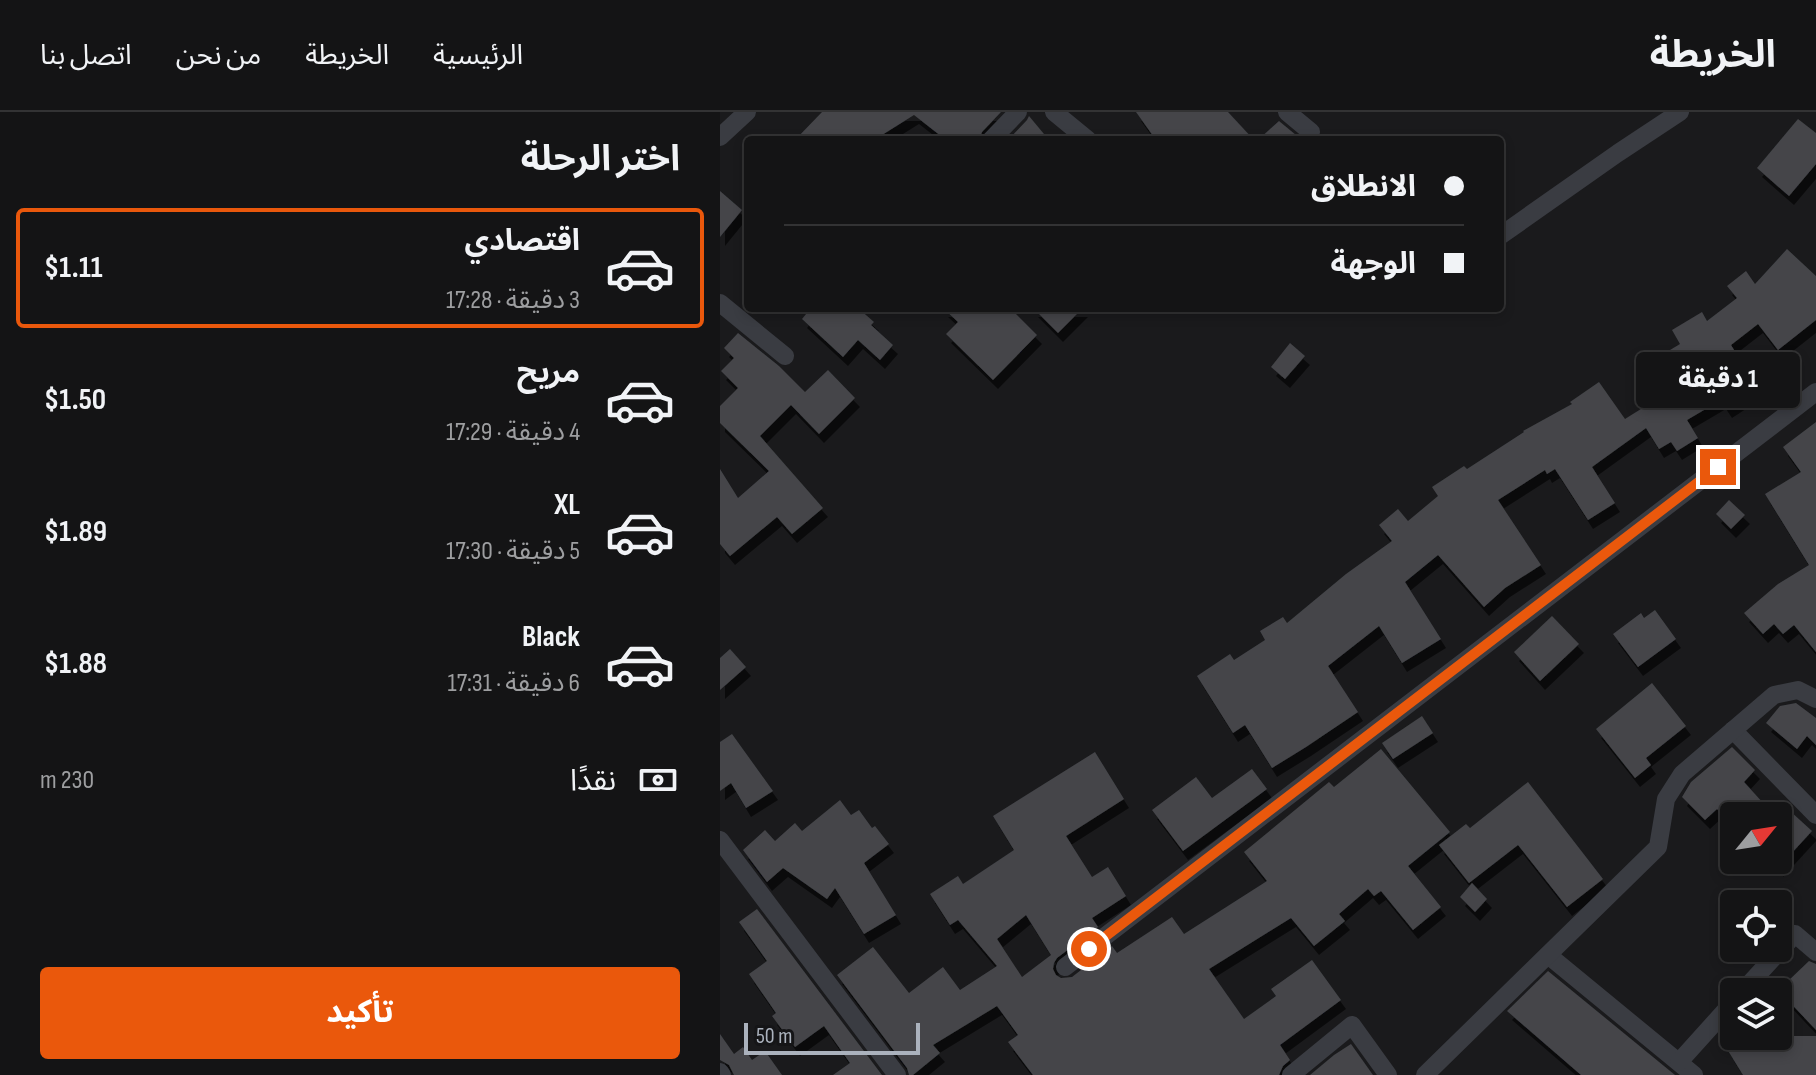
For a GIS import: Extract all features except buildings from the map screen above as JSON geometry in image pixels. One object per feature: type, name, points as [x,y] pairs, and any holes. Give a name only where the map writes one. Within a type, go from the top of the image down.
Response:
[{"type":"street","points":[[720,137],[747,112]]},
{"type":"street","points":[[995,136],[1018,112]]},
{"type":"street","points":[[1054,112],[1083,136]]},
{"type":"street","points":[[1287,112],[1311,132]]},
{"type":"street","points":[[1504,233],[1680,112]]},
{"type":"street","points":[[720,303],[785,356]]},
{"type":"street","points":[[1065,967],[1816,392]]},
{"type":"street","points":[[1425,1075],[1658,847],[1666,799],[1682,774],[1774,695],[1798,690],[1816,699]]},
{"type":"street","points":[[1733,730],[1816,815]]},
{"type":"street","points":[[720,840],[897,1075]]},
{"type":"street","points":[[1755,978],[1795,934],[1816,952]]},
{"type":"street","points":[[1548,955],[1694,1075]]},
{"type":"street","points":[[1679,1062],[1720,1017]]},
{"type":"street","points":[[1291,1075],[1352,1025],[1388,1075]]},
{"type":"route","points":[[1089,949],[1718,467]]}]
